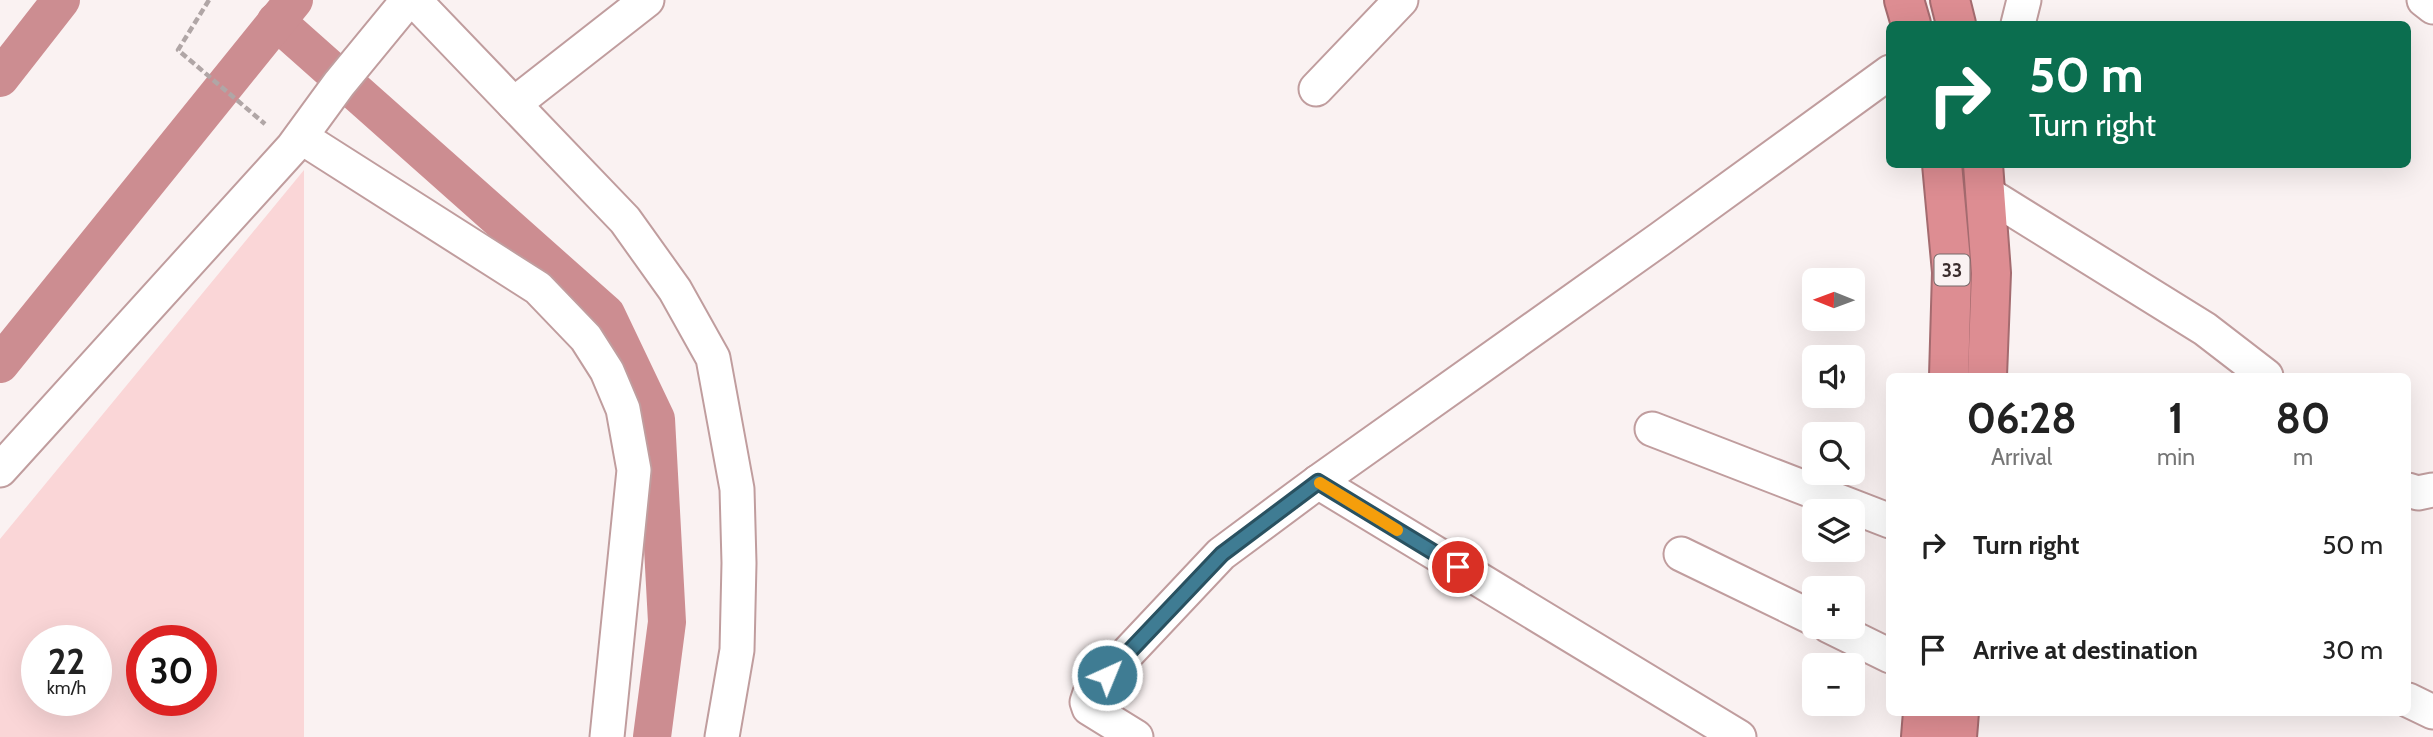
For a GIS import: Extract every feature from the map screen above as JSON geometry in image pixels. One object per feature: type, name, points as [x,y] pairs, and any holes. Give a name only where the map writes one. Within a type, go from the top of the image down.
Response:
[{"type":"highway","points":[[1904,0],[1910,21]]},
{"type":"highway","points":[[1950,0],[1955,21]]},
{"type":"highway","name":"33","points":[[1942,168],[1952,272],[1949,373]]},
{"type":"highway","name":"33","points":[[1984,179],[1991,273],[1987,373]]},
{"type":"highway","points":[[1921,737],[1923,716]]},
{"type":"highway","points":[[1957,737],[1959,716]]},
{"type":"street","points":[[0,470],[301,137],[370,44],[408,0]]},
{"type":"street","points":[[414,0],[625,220],[675,290],[713,358],[737,489],[739,563],[737,650],[722,737]]},
{"type":"street","points":[[514,104],[647,0]]},
{"type":"street","points":[[1315,89],[1401,0]]},
{"type":"street","points":[[2019,21],[2024,0]]},
{"type":"street","points":[[2424,0],[2433,7]]},
{"type":"street","points":[[1136,737],[1089,708],[1087,702],[1090,693],[1222,554],[1318,482],[1886,75]]},
{"type":"street","points":[[301,137],[538,288],[586,338],[607,371],[623,409],[634,470],[607,737]]},
{"type":"street","points":[[1984,179],[2205,329],[2262,373]]},
{"type":"street","points":[[1652,429],[1886,520]]},
{"type":"street","points":[[1318,482],[1739,737]]},
{"type":"street","points":[[2411,491],[2433,490]]},
{"type":"street","points":[[1681,554],[1802,614]]},
{"type":"street","points":[[1855,639],[1886,654]]},
{"type":"street","points":[[2411,701],[2433,712]]},
{"type":"path","points":[[209,0],[178,50],[262,121]]},
{"type":"shaded area","points":[[304,170],[304,737],[0,737],[0,539]]},
{"type":"waterway","points":[[0,78],[61,0]]},
{"type":"waterway","points":[[0,364],[294,0]]},
{"type":"waterway","points":[[276,21],[606,314],[656,419],[667,622],[652,737]]},
{"type":"slow traffic","points":[[1320,483],[1397,530]]},
{"type":"route","points":[[1107,675],[1222,554],[1318,482],[1458,567]]}]
